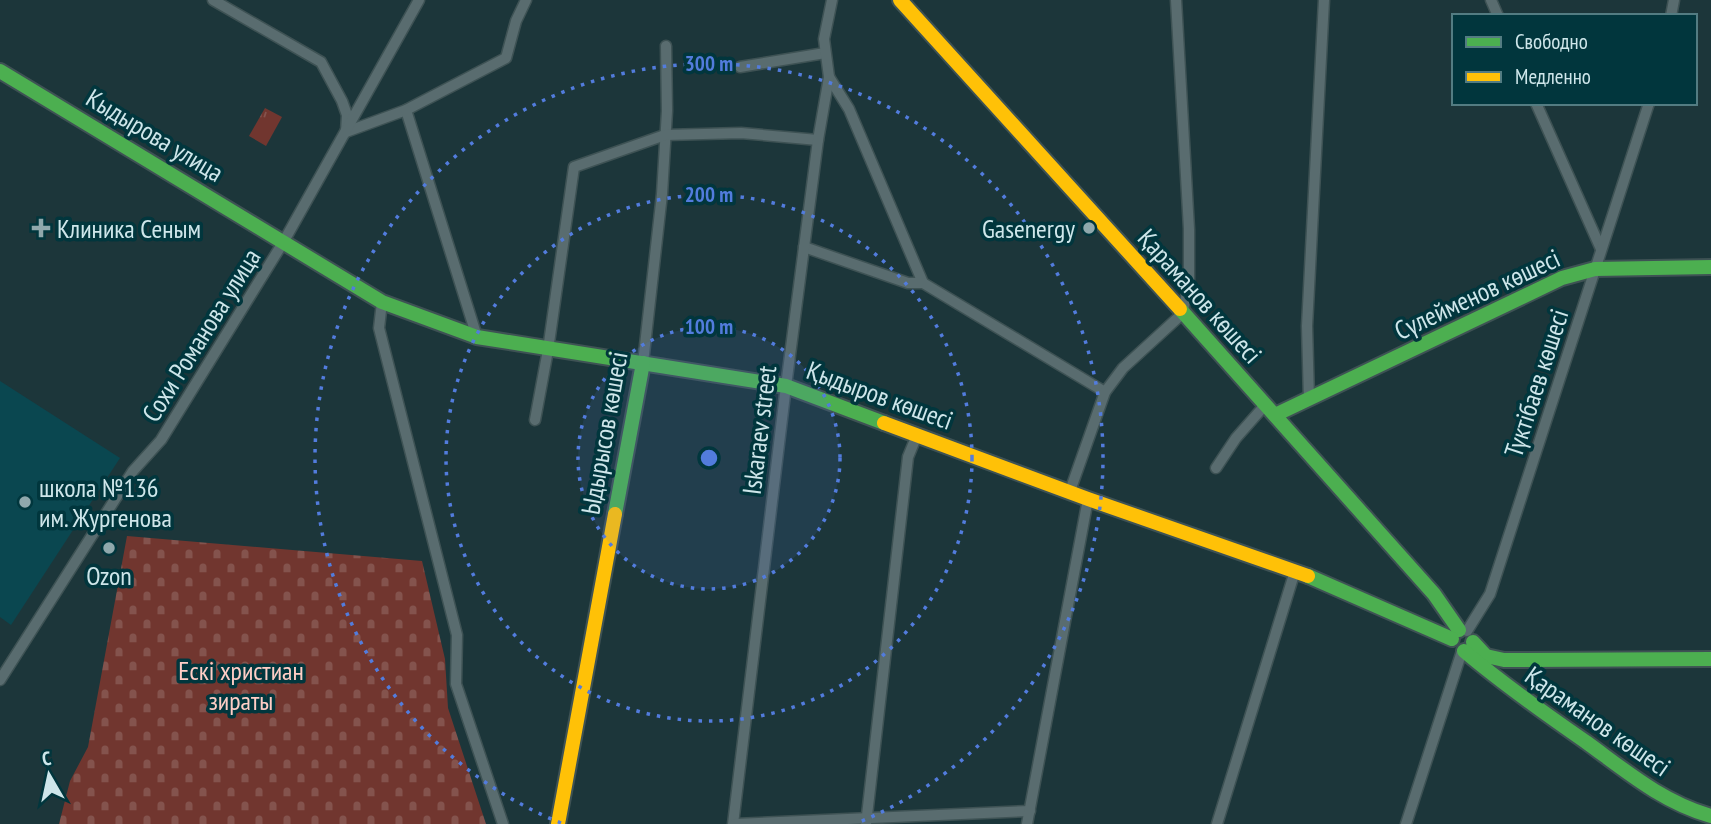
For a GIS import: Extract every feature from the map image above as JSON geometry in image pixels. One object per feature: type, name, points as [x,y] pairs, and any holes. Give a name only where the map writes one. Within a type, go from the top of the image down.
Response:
[{"type":"street","points":[[214,0],[321,62],[332,79],[347,115],[346,132],[406,110],[506,58],[516,20],[526,0]]},
{"type":"street","name":"Сохи Романова улица","points":[[0,680],[133,471],[161,440],[284,241],[419,0]]},
{"type":"street","name":"Iskaraev street","points":[[734,824],[786,386],[818,140],[829,77],[824,39],[832,0]]},
{"type":"street","name":"Қараманов көшесі","points":[[900,0],[1271,409],[1434,594],[1463,641],[1493,676],[1692,818],[1711,816]]},
{"type":"street","points":[[1070,491],[1105,392],[1123,368],[1182,314],[1189,285],[1189,229],[1176,0]]},
{"type":"street","points":[[1309,400],[1307,326],[1324,0]]},
{"type":"street","name":"Ыдырысов көшесі","points":[[558,824],[643,363],[662,194],[666,135],[666,46]]},
{"type":"street","points":[[740,67],[825,53]]},
{"type":"street","name":"Кыдырова улица","points":[[0,71],[284,241]]},
{"type":"street","points":[[829,77],[849,109],[923,283]]},
{"type":"street","points":[[1537,105],[1601,249]]},
{"type":"street","name":"Түктібаев көшесі","points":[[1406,824],[1463,641],[1490,594],[1648,105]]},
{"type":"street","points":[[406,110],[477,337]]},
{"type":"street","points":[[535,420],[548,350],[574,167],[666,135],[741,133],[818,140]]},
{"type":"street","name":"Қыдыров көшесі","points":[[284,241],[382,302],[477,337],[786,386],[1088,499],[1295,571],[1463,641],[1486,656],[1504,660],[1711,659]]},
{"type":"street","points":[[804,247],[908,283],[923,283],[1105,392]]},
{"type":"street","name":"Сүлейменов көшесі","points":[[1271,409],[1309,400],[1562,278],[1595,269],[1711,267]]},
{"type":"street","points":[[382,302],[379,328],[457,635],[456,684],[503,824]]},
{"type":"street","points":[[1216,468],[1236,438],[1271,409]]},
{"type":"street","points":[[866,821],[908,457],[918,435]]},
{"type":"street","points":[[1027,824],[1088,499]]},
{"type":"street","points":[[1217,824],[1295,571]]},
{"type":"street","points":[[1493,676],[1495,667],[1504,660]]},
{"type":"street","points":[[734,824],[866,821],[1030,811]]},
{"type":"shaded area","points":[[0,381],[120,458],[11,625],[0,617]]},
{"type":"green space","points":[[265,108],[282,117],[266,146],[249,136]]},
{"type":"green space","name":"Ескі христиан зираты","points":[[127,536],[422,561],[445,659],[448,708],[486,824],[59,824],[70,781],[88,747]]},
{"type":"traffic: fast","points":[[0,71],[382,302],[477,337],[786,386],[884,423]]},
{"type":"traffic: fast","points":[[1275,415],[1562,278],[1595,269],[1711,267]]},
{"type":"traffic: fast","points":[[1180,309],[1434,594],[1459,630]]},
{"type":"traffic: fast","points":[[615,514],[643,363]]},
{"type":"traffic: fast","points":[[1308,576],[1452,639]]},
{"type":"traffic: fast","points":[[1473,642],[1486,656],[1504,660],[1711,659]]},
{"type":"traffic: fast","points":[[1464,651],[1645,785],[1676,803],[1711,816]]},
{"type":"traffic: slow","points":[[900,0],[1180,309]]},
{"type":"traffic: slow","points":[[884,423],[1088,499],[1308,576]]},
{"type":"traffic: slow","points":[[558,824],[615,514]]},
{"type":"place","name":"Клиника Сеным","points":[[41,228]]},
{"type":"place","name":"Gasenergy","points":[[1089,228]]},
{"type":"place","name":"школа №136 им. Жургенова","points":[[25,502]]},
{"type":"place","name":"Ozon","points":[[109,548]]}]
